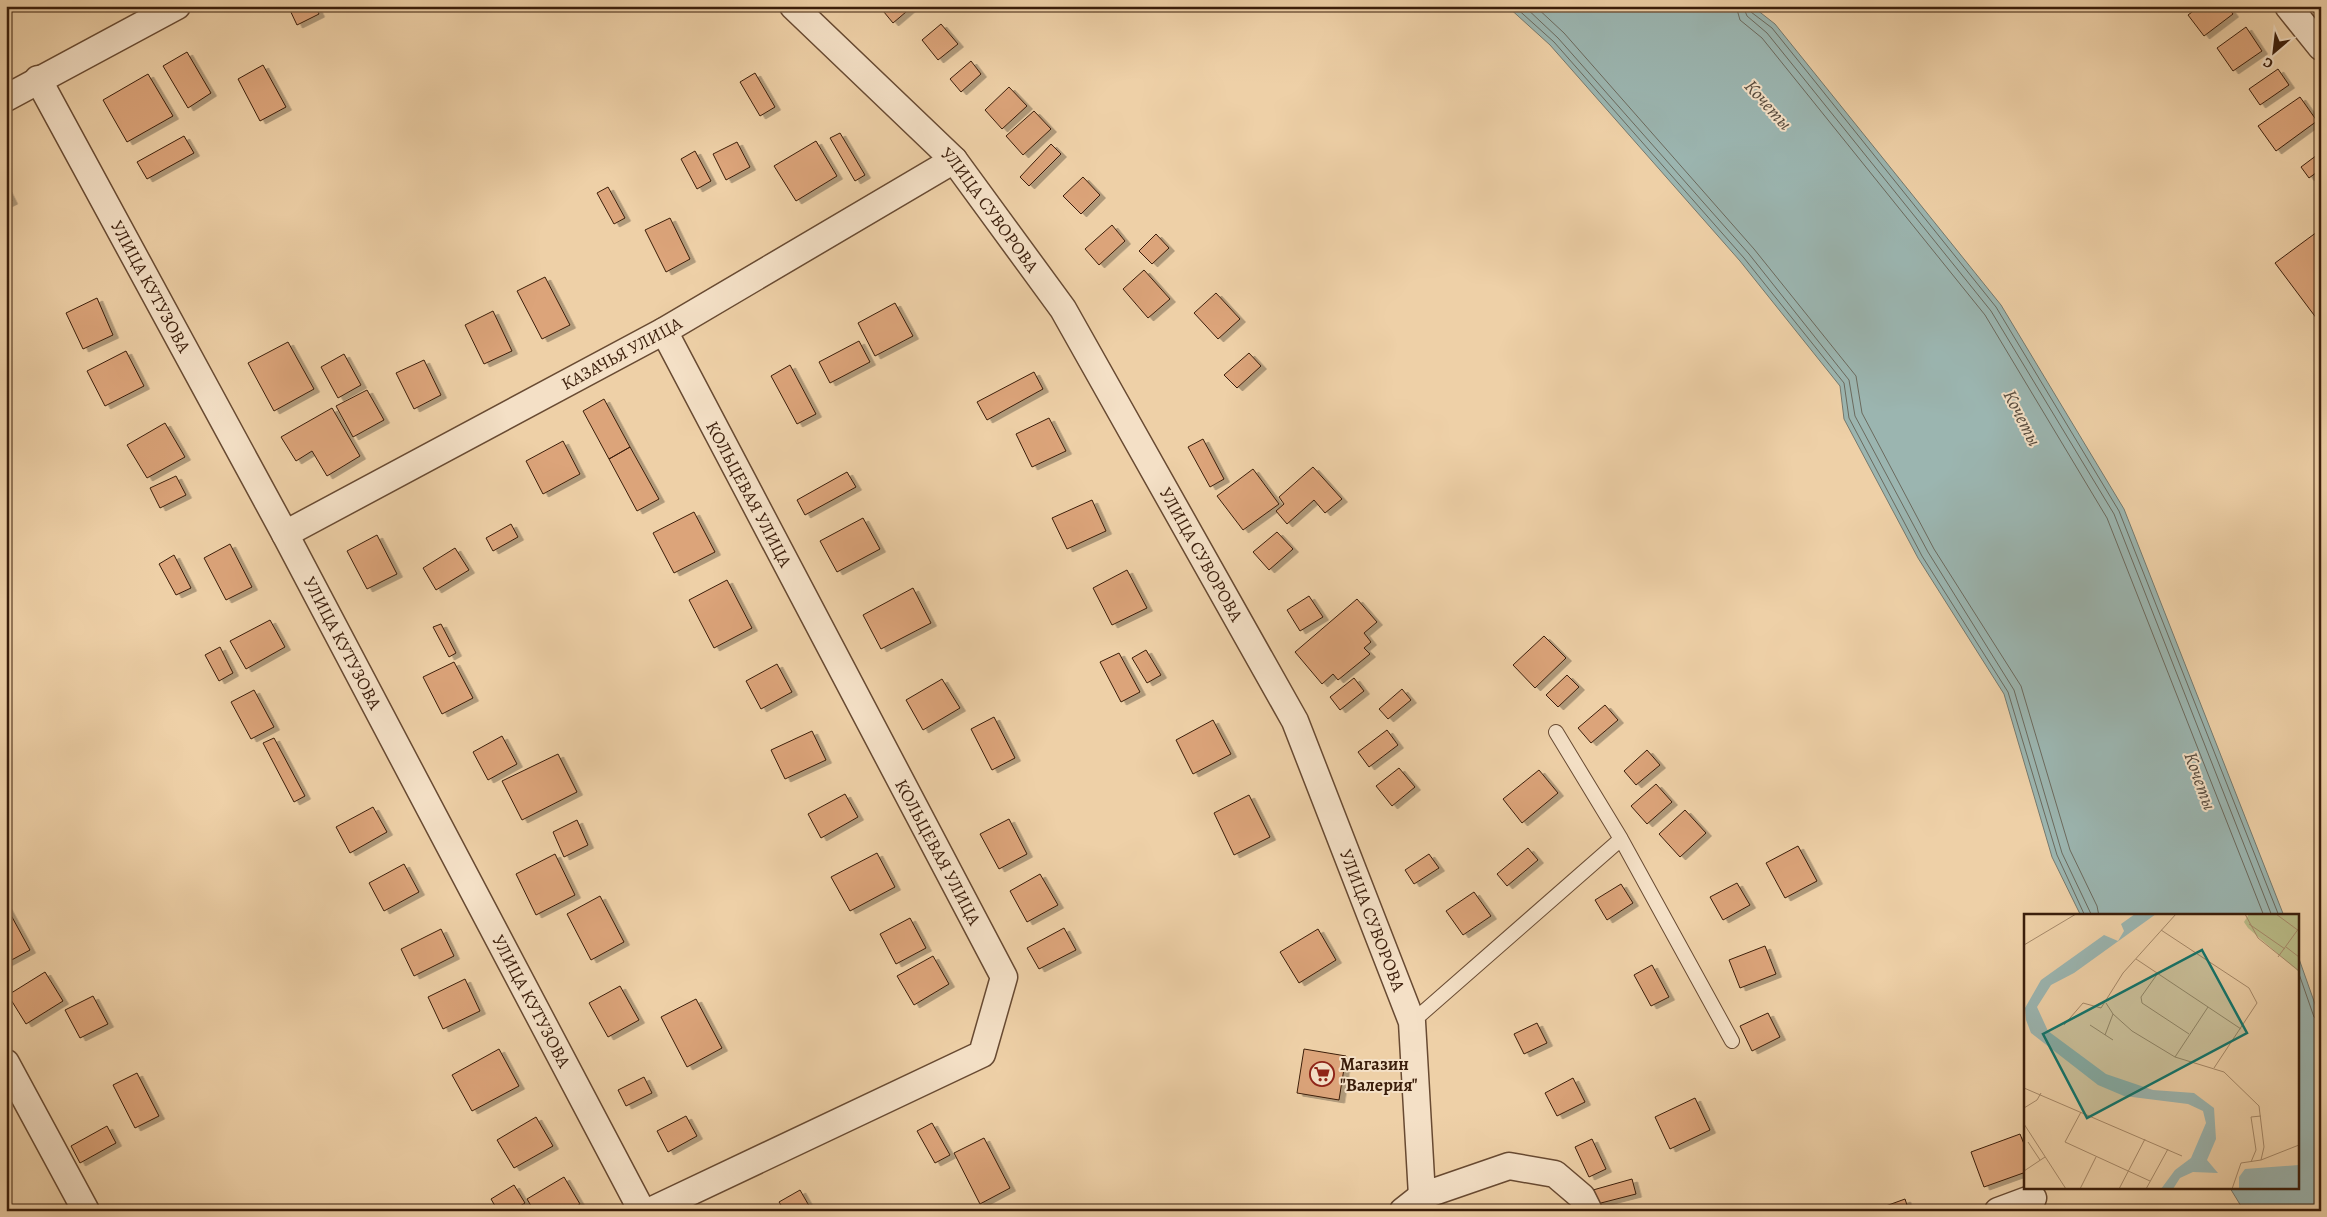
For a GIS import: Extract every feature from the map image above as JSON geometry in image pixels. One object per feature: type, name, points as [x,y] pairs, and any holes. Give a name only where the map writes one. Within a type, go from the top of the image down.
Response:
[{"type":"street","points":[[6,98],[38,79],[177,6]]},
{"type":"street","name":"УЛИЦА СУВОРОВА","points":[[794,6],[954,160],[1063,309],[1295,721],[1412,1022],[1413,1203],[1509,1166],[1555,1174],[1582,1197],[1589,1211]]},
{"type":"street","points":[[2288,6],[2321,47]]},
{"type":"street","name":"УЛИЦА КУТУЗОВА","points":[[38,79],[285,534],[642,1211]]},
{"type":"street","name":"КАЗАЧЬЯ УЛИЦА","points":[[285,534],[664,331],[954,160]]},
{"type":"street","name":"КОЛЬЦЕВАЯ УЛИЦА","points":[[650,1211],[982,1054],[1004,977],[664,331]]},
{"type":"street","points":[[6,1063],[86,1211]]},
{"type":"street","points":[[1998,1211],[2033,1198]]},
{"type":"lane","points":[[1556,732],[1621,839],[1732,1041]]},
{"type":"lane","points":[[1412,1022],[1621,839]]},
{"type":"water","name":"Кочеты","points":[[1507,6],[1752,6],[1775,24],[2001,305],[2124,509],[2283,914],[2080,914],[2052,857],[2004,694],[1918,558],[1844,419],[1840,386],[1740,261],[1550,45]]},
{"type":"water","points":[[2300,962],[2321,1021],[2321,1211],[2244,1211],[2231,1190],[2300,1190]]},
{"type":"building","points":[[288,6],[315,6],[319,14],[297,25]]},
{"type":"building","points":[[879,6],[913,6],[893,23]]},
{"type":"building","points":[[2200,6],[2227,6],[2233,14],[2204,36],[2188,15]]},
{"type":"building","points":[[941,24],[958,44],[938,60],[922,40]]},
{"type":"building","points":[[2246,27],[2262,51],[2233,71],[2217,48]]},
{"type":"building","points":[[187,52],[211,93],[188,108],[163,66]]},
{"type":"building","points":[[971,61],[981,74],[961,92],[950,79]]},
{"type":"building","points":[[263,65],[286,107],[260,121],[238,79]]},
{"type":"building","points":[[2278,69],[2289,85],[2260,105],[2249,89]]},
{"type":"building","points":[[755,73],[775,107],[760,116],[740,82]]},
{"type":"building","points":[[148,74],[173,116],[127,142],[103,100]]},
{"type":"building","points":[[1009,87],[1027,106],[1002,129],[985,110]]},
{"type":"building","points":[[2300,97],[2317,121],[2276,151],[2258,126]]},
{"type":"building","points":[[1034,111],[1051,129],[1023,155],[1006,136]]},
{"type":"building","points":[[840,133],[865,175],[855,181],[830,138]]},
{"type":"building","points":[[184,136],[194,153],[147,179],[137,162]]},
{"type":"building","points":[[816,141],[837,176],[796,201],[774,166]]},
{"type":"building","points":[[737,142],[750,167],[726,180],[713,154]]},
{"type":"building","points":[[1051,144],[1061,154],[1029,186],[1020,177]]},
{"type":"building","points":[[695,151],[711,181],[697,189],[681,159]]},
{"type":"building","points":[[2321,152],[2321,169],[2309,178],[2301,167]]},
{"type":"building","points":[[1083,177],[1100,195],[1081,214],[1063,196]]},
{"type":"building","points":[[608,187],[625,218],[614,224],[597,193]]},
{"type":"building","points":[[6,189],[12,201],[6,204]]},
{"type":"building","points":[[670,218],[690,259],[666,272],[645,230]]},
{"type":"building","points":[[1112,225],[1125,241],[1099,265],[1085,249]]},
{"type":"building","points":[[2321,229],[2321,317],[2317,319],[2275,263]]},
{"type":"building","points":[[1156,234],[1169,248],[1152,264],[1139,251]]},
{"type":"building","points":[[1144,270],[1170,299],[1148,318],[1123,289]]},
{"type":"building","points":[[545,277],[570,325],[542,339],[517,291]]},
{"type":"building","points":[[1216,293],[1240,319],[1218,339],[1194,313]]},
{"type":"building","points":[[97,298],[113,335],[83,349],[66,313]]},
{"type":"building","points":[[895,303],[913,336],[875,356],[858,323]]},
{"type":"building","points":[[493,311],[512,351],[484,364],[465,325]]},
{"type":"building","points":[[859,341],[870,362],[830,383],[819,362]]},
{"type":"building","points":[[288,342],[314,389],[274,411],[248,363]]},
{"type":"building","points":[[126,351],[144,386],[105,406],[87,371]]},
{"type":"building","points":[[1249,353],[1261,366],[1237,388],[1224,375]]},
{"type":"building","points":[[344,354],[361,385],[338,398],[321,367]]},
{"type":"building","points":[[424,360],[441,395],[414,409],[396,373]]},
{"type":"building","points":[[790,365],[816,414],[797,424],[771,376]]},
{"type":"building","points":[[1034,372],[1043,389],[987,420],[977,402]]},
{"type":"building","points":[[367,390],[384,420],[353,437],[336,406]]},
{"type":"building","points":[[604,399],[630,447],[609,459],[583,411]]},
{"type":"building","points":[[332,408],[360,456],[327,476],[312,451],[296,461],[281,437]]},
{"type":"building","points":[[1049,418],[1066,451],[1032,467],[1016,434]]},
{"type":"building","points":[[165,423],[185,457],[147,478],[127,445]]},
{"type":"building","points":[[1203,439],[1224,479],[1210,487],[1188,447]]},
{"type":"building","points":[[563,441],[580,474],[543,494],[526,461]]},
{"type":"building","points":[[630,447],[659,499],[637,511],[609,459]]},
{"type":"building","points":[[1313,467],[1342,499],[1325,513],[1314,500],[1287,524],[1276,511],[1284,504],[1279,497]]},
{"type":"building","points":[[1253,469],[1279,504],[1243,530],[1217,496]]},
{"type":"building","points":[[847,472],[856,487],[805,515],[797,500]]},
{"type":"building","points":[[176,476],[186,495],[160,508],[150,488]]},
{"type":"building","points":[[1092,500],[1106,531],[1067,549],[1052,518]]},
{"type":"building","points":[[694,512],[715,552],[674,573],[653,533]]},
{"type":"building","points":[[863,518],[880,549],[837,572],[820,541]]},
{"type":"building","points":[[511,524],[518,537],[493,551],[486,538]]},
{"type":"building","points":[[1277,532],[1293,549],[1269,570],[1253,552]]},
{"type":"building","points":[[377,535],[397,574],[367,589],[347,551]]},
{"type":"building","points":[[230,544],[252,587],[226,600],[204,558]]},
{"type":"building","points":[[455,548],[469,570],[436,590],[423,568]]},
{"type":"building","points":[[174,555],[191,588],[176,595],[159,564]]},
{"type":"building","points":[[1127,570],[1147,608],[1112,625],[1093,588]]},
{"type":"building","points":[[727,580],[752,628],[714,648],[689,600]]},
{"type":"building","points":[[913,588],[931,623],[881,649],[863,615]]},
{"type":"building","points":[[1309,596],[1323,617],[1300,631],[1287,610]]},
{"type":"building","points":[[1357,599],[1377,622],[1364,633],[1371,642],[1364,648],[1370,654],[1338,680],[1333,674],[1322,684],[1295,652]]},
{"type":"building","points":[[270,620],[285,647],[246,669],[230,641]]},
{"type":"building","points":[[441,624],[456,653],[449,657],[433,627]]},
{"type":"building","points":[[1544,636],[1566,658],[1535,688],[1513,665]]},
{"type":"building","points":[[220,647],[233,673],[219,681],[205,655]]},
{"type":"building","points":[[1146,650],[1161,675],[1147,683],[1132,658]]},
{"type":"building","points":[[1119,653],[1140,692],[1121,702],[1100,662]]},
{"type":"building","points":[[454,662],[473,698],[442,714],[423,677]]},
{"type":"building","points":[[777,664],[792,692],[761,709],[746,681]]},
{"type":"building","points":[[1567,675],[1579,687],[1558,707],[1546,695]]},
{"type":"building","points":[[1354,678],[1364,691],[1340,710],[1330,697]]},
{"type":"building","points":[[942,679],[960,708],[923,730],[906,700]]},
{"type":"building","points":[[1402,689],[1411,700],[1388,719],[1379,709]]},
{"type":"building","points":[[254,690],[274,727],[251,739],[231,702]]},
{"type":"building","points":[[1605,705],[1618,720],[1591,743],[1578,728]]},
{"type":"building","points":[[994,717],[1015,758],[992,770],[971,729]]},
{"type":"building","points":[[1213,720],[1231,754],[1193,774],[1176,740]]},
{"type":"building","points":[[1387,730],[1398,745],[1369,767],[1358,752]]},
{"type":"building","points":[[812,731],[826,760],[785,779],[771,750]]},
{"type":"building","points":[[502,736],[517,764],[488,780],[473,752]]},
{"type":"building","points":[[274,738],[305,796],[294,802],[263,743]]},
{"type":"building","points":[[1647,750],[1660,765],[1636,785],[1624,771]]},
{"type":"building","points":[[558,754],[577,792],[522,820],[502,781]]},
{"type":"building","points":[[1399,768],[1415,787],[1392,806],[1376,786]]},
{"type":"building","points":[[1539,770],[1558,793],[1522,823],[1503,799]]},
{"type":"building","points":[[1656,784],[1672,802],[1647,824],[1631,806]]},
{"type":"building","points":[[845,794],[858,817],[821,838],[808,814]]},
{"type":"building","points":[[1249,795],[1270,837],[1234,855],[1214,813]]},
{"type":"building","points":[[373,807],[387,832],[350,853],[336,827]]},
{"type":"building","points":[[1685,810],[1706,833],[1680,857],[1659,834]]},
{"type":"building","points":[[1009,819],[1027,854],[999,869],[980,834]]},
{"type":"building","points":[[577,820],[588,845],[564,857],[553,832]]},
{"type":"building","points":[[1798,846],[1817,881],[1785,898],[1766,863]]},
{"type":"building","points":[[1528,848],[1538,860],[1507,886],[1497,874]]},
{"type":"building","points":[[877,853],[895,887],[850,911],[831,877]]},
{"type":"building","points":[[555,854],[575,895],[536,915],[516,874]]},
{"type":"building","points":[[1429,854],[1439,868],[1414,884],[1405,870]]},
{"type":"building","points":[[404,864],[419,892],[384,911],[369,883]]},
{"type":"building","points":[[1040,874],[1058,905],[1027,922],[1010,891]]},
{"type":"building","points":[[1737,883],[1750,905],[1723,920],[1710,897]]},
{"type":"building","points":[[1621,884],[1633,903],[1607,920],[1595,900]]},
{"type":"building","points":[[1474,892],[1491,916],[1463,935],[1446,911]]},
{"type":"building","points":[[600,896],[624,942],[591,960],[567,914]]},
{"type":"building","points":[[6,906],[30,950],[6,963]]},
{"type":"building","points":[[910,918],[926,948],[896,964],[880,934]]},
{"type":"building","points":[[1064,928],[1076,950],[1039,969],[1027,948]]},
{"type":"building","points":[[441,929],[454,956],[414,976],[401,949]]},
{"type":"building","points":[[1318,929],[1336,960],[1299,983],[1280,952]]},
{"type":"building","points":[[1765,946],[1776,974],[1740,988],[1729,960]]},
{"type":"building","points":[[933,956],[949,984],[914,1005],[897,976]]},
{"type":"building","points":[[1652,965],[1669,997],[1651,1006],[1634,975]]},
{"type":"building","points":[[45,972],[63,1001],[26,1024],[8,995]]},
{"type":"building","points":[[465,979],[480,1011],[443,1029],[428,997]]},
{"type":"building","points":[[620,986],[639,1020],[608,1037],[589,1003]]},
{"type":"building","points":[[93,996],[108,1024],[80,1038],[65,1010]]},
{"type":"building","points":[[696,999],[722,1048],[687,1067],[661,1017]]},
{"type":"building","points":[[1768,1013],[1780,1037],[1752,1051],[1740,1026]]},
{"type":"building","points":[[1537,1023],[1547,1043],[1524,1054],[1514,1034]]},
{"type":"building","points":[[499,1049],[519,1086],[472,1111],[452,1075]]},
{"type":"building","name":"Магазин \"Валерия\"","points":[[1304,1049],[1346,1056],[1339,1100],[1297,1093]]},
{"type":"building","points":[[137,1073],[159,1116],[135,1128],[113,1085]]},
{"type":"building","points":[[644,1077],[652,1093],[626,1106],[618,1090]]},
{"type":"building","points":[[1573,1078],[1585,1102],[1557,1116],[1545,1093]]},
{"type":"building","points":[[1695,1098],[1710,1130],[1670,1149],[1655,1117]]},
{"type":"building","points":[[686,1116],[697,1136],[668,1152],[657,1131]]},
{"type":"building","points":[[536,1117],[553,1146],[514,1168],[497,1140]]},
{"type":"building","points":[[932,1123],[950,1155],[935,1163],[917,1131]]},
{"type":"building","points":[[107,1126],[116,1143],[80,1163],[71,1146]]},
{"type":"building","points":[[2020,1134],[2024,1144],[2024,1173],[1984,1187],[1971,1152]]},
{"type":"building","points":[[984,1138],[1010,1188],[980,1204],[954,1153]]},
{"type":"building","points":[[1592,1139],[1606,1169],[1589,1177],[1575,1147]]},
{"type":"building","points":[[564,1177],[580,1204],[569,1211],[534,1211],[527,1199]]},
{"type":"building","points":[[1632,1179],[1636,1194],[1597,1204],[1593,1190]]},
{"type":"building","points":[[514,1185],[525,1203],[512,1211],[498,1211],[491,1199]]},
{"type":"building","points":[[800,1190],[812,1211],[785,1211],[779,1202]]},
{"type":"building","points":[[1905,1199],[1909,1211],[1872,1211]]},
{"type":"place","name":"Магазин \"Валерия\"","points":[[1322,1074]]}]
